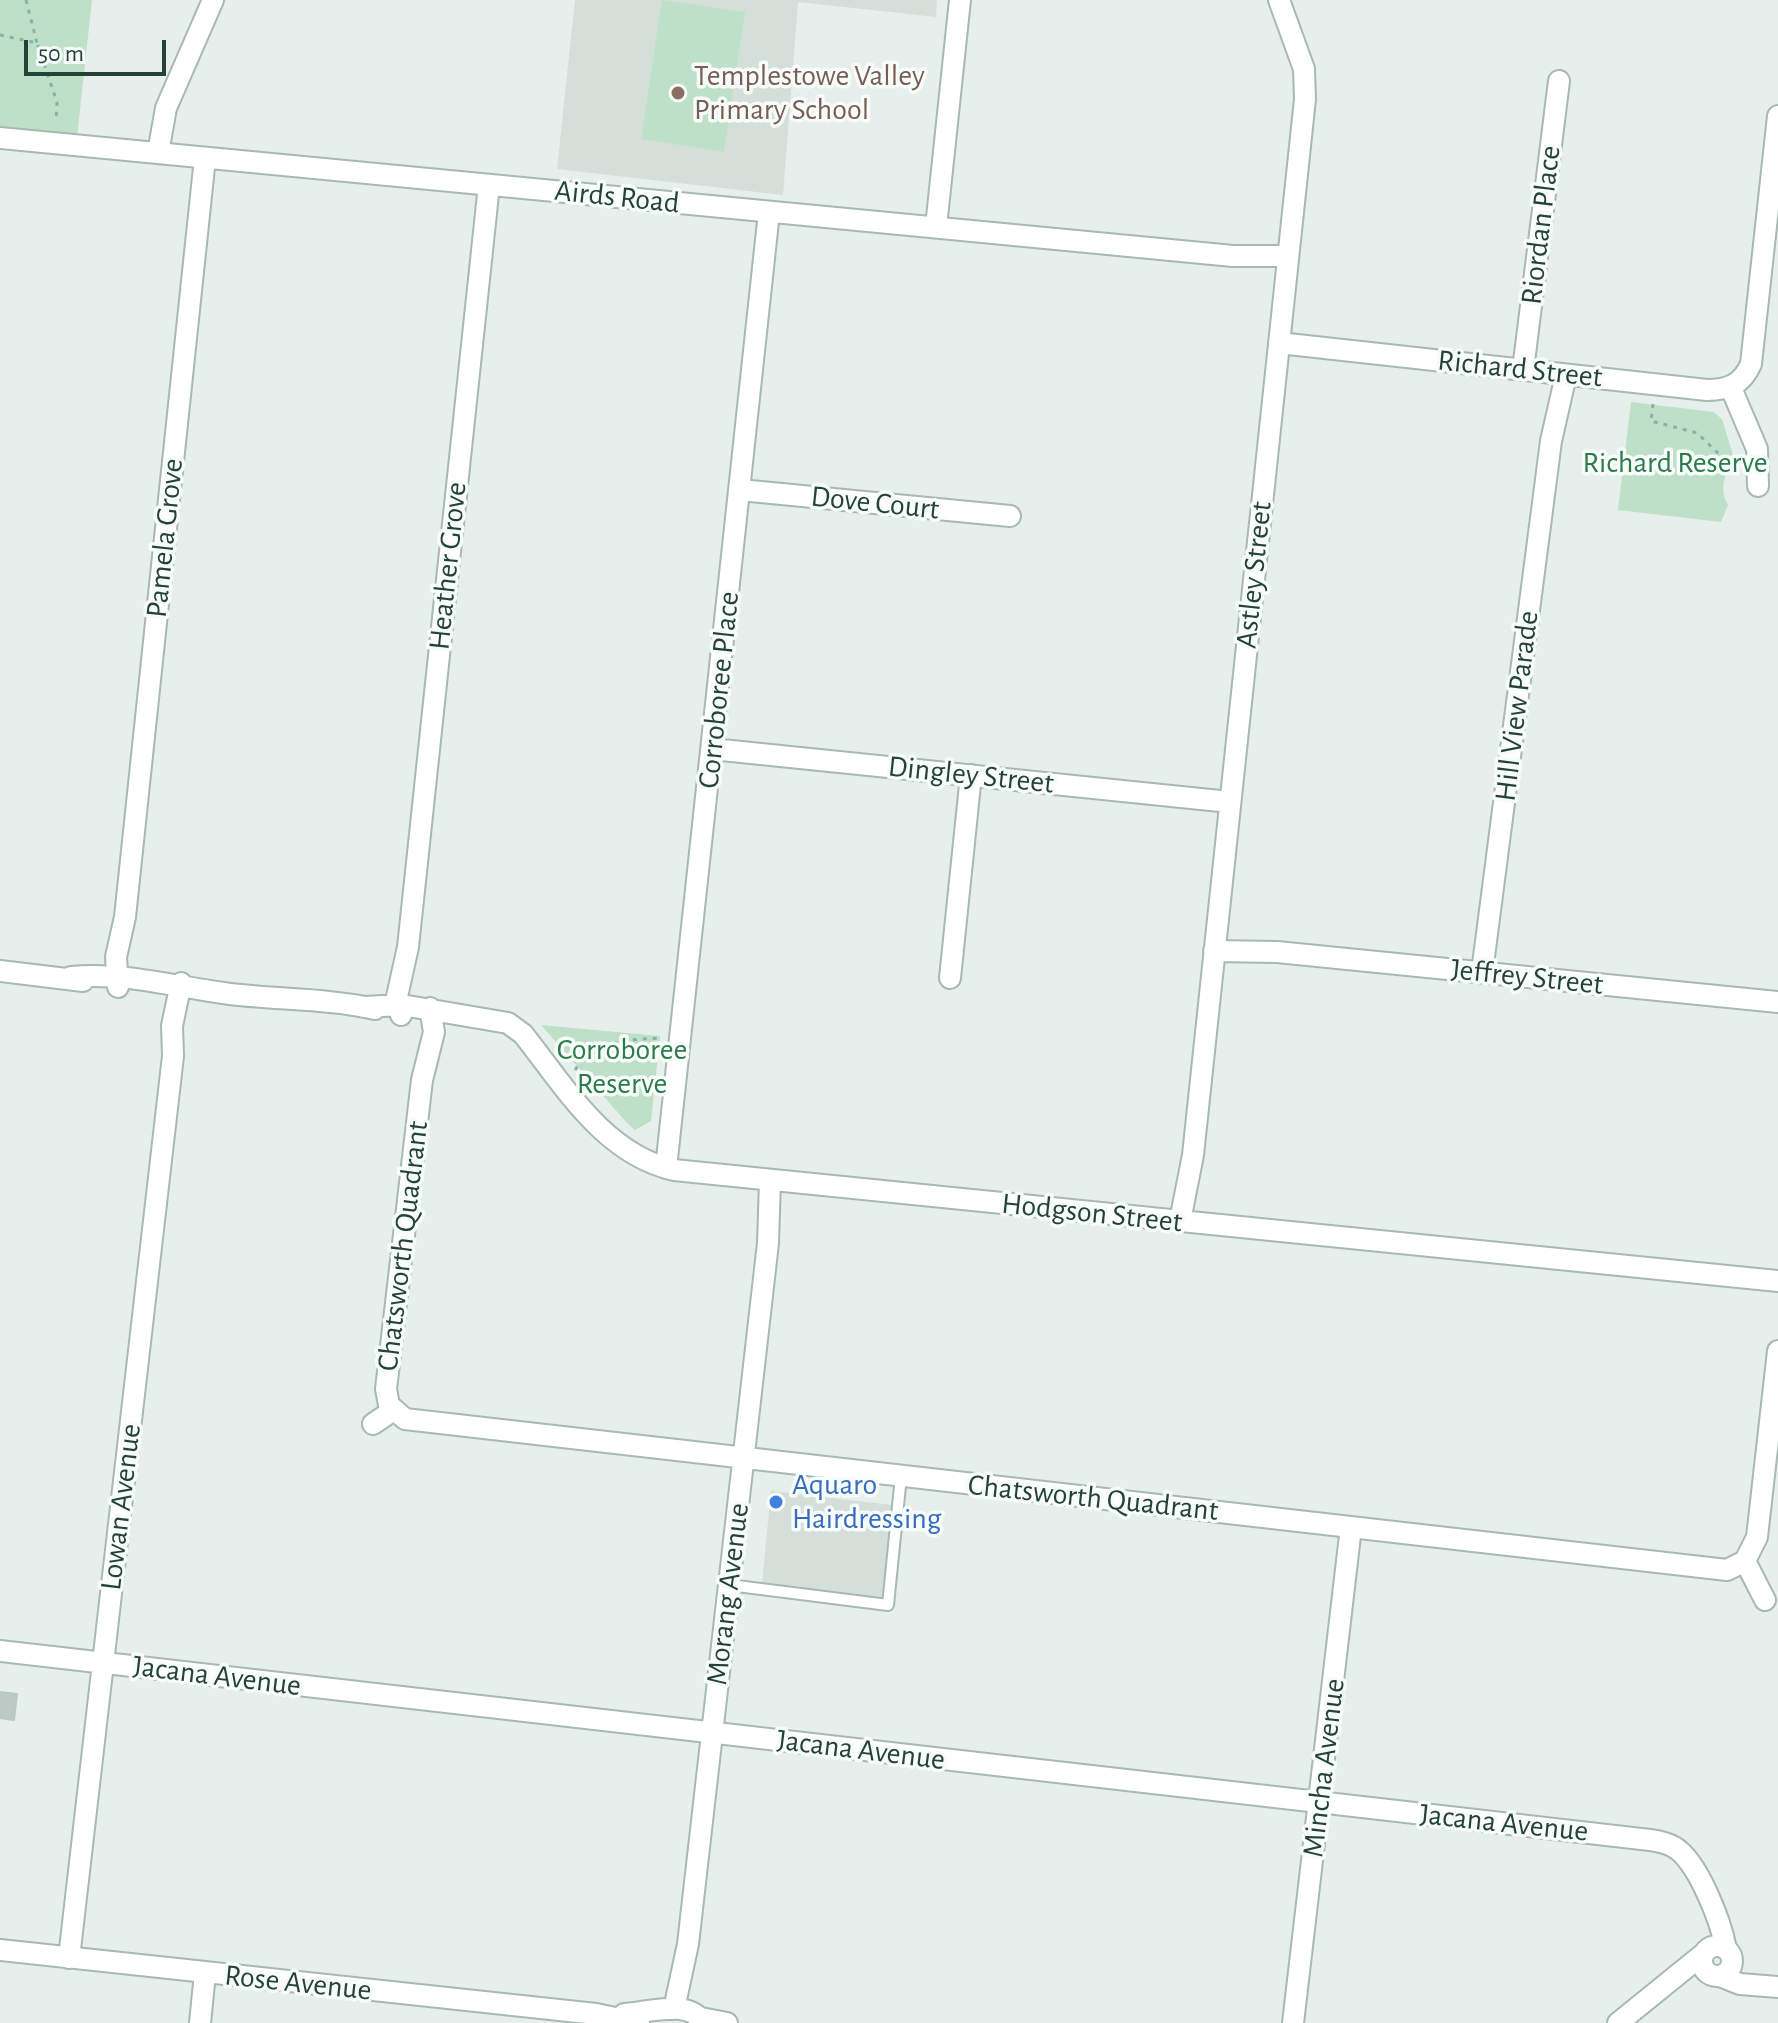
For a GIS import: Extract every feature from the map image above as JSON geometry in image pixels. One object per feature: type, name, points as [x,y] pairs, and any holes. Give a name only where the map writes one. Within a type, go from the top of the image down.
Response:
[{"type":"street","points":[[158,153],[166,108],[213,0]]},
{"type":"street","points":[[936,227],[960,0]]},
{"type":"street","name":"Astley Street","points":[[1186,1222],[1306,84],[1299,54],[1279,0]]},
{"type":"street","name":"Riordan Place","points":[[1523,370],[1559,81]]},
{"type":"street","points":[[1758,486],[1757,449],[1731,388],[1740,381],[1751,364],[1778,116]]},
{"type":"street","name":"Airds Road","points":[[0,138],[1288,262]]},
{"type":"street","name":"Pamela Grove","points":[[117,980],[205,158]]},
{"type":"street","name":"Heather Grove","points":[[402,1008],[489,185]]},
{"type":"street","name":"Corroboree Place","points":[[666,1168],[769,212]]},
{"type":"street","name":"Richard Street","points":[[1279,343],[1707,390],[1731,388]]},
{"type":"street","name":"Hill View Parade","points":[[1482,972],[1560,374]]},
{"type":"street","name":"Dove Court","points":[[740,490],[1010,516]]},
{"type":"street","name":"Dingley Street","points":[[712,749],[1230,802]]},
{"type":"street","points":[[950,978],[971,775]]},
{"type":"street","name":"Jeffrey Street","points":[[1215,945],[1778,1002]]},
{"type":"street","name":"Hodgson Street","points":[[0,971],[117,980],[180,990],[364,1007],[402,1008],[429,1015],[501,1021],[516,1028],[608,1137],[633,1155],[666,1168],[1778,1281]]},
{"type":"street","name":"Lowan Avenue","points":[[69,1958],[180,990]]},
{"type":"street","name":"Chatsworth Quadrant","points":[[392,1411],[386,1389],[422,1080],[434,1032],[429,1015]]},
{"type":"street","name":"Morang Avenue","points":[[685,2016],[688,1944],[776,1181]]},
{"type":"street","points":[[1765,1600],[1745,1561],[1757,1537],[1778,1351]]},
{"type":"street","name":"Chatsworth Quadrant","points":[[373,1424],[392,1411]]},
{"type":"street","name":"Chatsworth Quadrant","points":[[392,1411],[416,1421],[1719,1571],[1745,1561]]},
{"type":"street","name":"Mincha Avenue","points":[[1295,2018],[1351,1527]]},
{"type":"street","name":"Jacana Avenue","points":[[0,1651],[1650,1840],[1682,1854],[1700,1885],[1715,1960]]},
{"type":"street","name":"Rose Avenue","points":[[0,1950],[596,2014],[685,2016],[727,2023]]},
{"type":"street","points":[[1618,2023],[1654,1996],[1715,1960],[1740,1984],[1778,1984]]},
{"type":"street","points":[[200,2023],[205,1973]]},
{"type":"street","name":"Rose Avenue","points":[[596,2014],[639,2023]]},
{"type":"lane","points":[[729,1585],[888,1605],[901,1476]]},
{"type":"path","points":[[26,0],[57,102],[54,143]]},
{"type":"path","points":[[0,35],[37,43]]},
{"type":"path","points":[[1653,403],[1651,421],[1697,433],[1719,454],[1735,460]]},
{"type":"path","points":[[575,1070],[589,1049],[628,1040],[663,1038]]},
{"type":"shaded area","name":"Templestowe Valley Primary School","points":[[575,0],[937,0],[936,17],[798,2],[783,195],[557,169]]},
{"type":"shaded area","points":[[771,1491],[902,1506],[891,1608],[761,1594]]},
{"type":"green space","points":[[0,0],[92,0],[77,137],[0,129]]},
{"type":"green space","points":[[662,0],[745,12],[724,152],[641,139]]},
{"type":"green space","name":"Richard Reserve","points":[[1631,402],[1714,412],[1722,419],[1733,455],[1723,485],[1728,505],[1721,522],[1618,510]]},
{"type":"green space","name":"Corroboree Reserve","points":[[541,1025],[660,1036],[651,1121],[635,1130]]},
{"type":"building","points":[[0,1692],[17,1694],[14,1720],[0,1718]]},
{"type":"place","name":"Templestowe Valley Primary School","points":[[678,93]]},
{"type":"place","name":"Aquaro Hairdressing","points":[[776,1502]]}]
